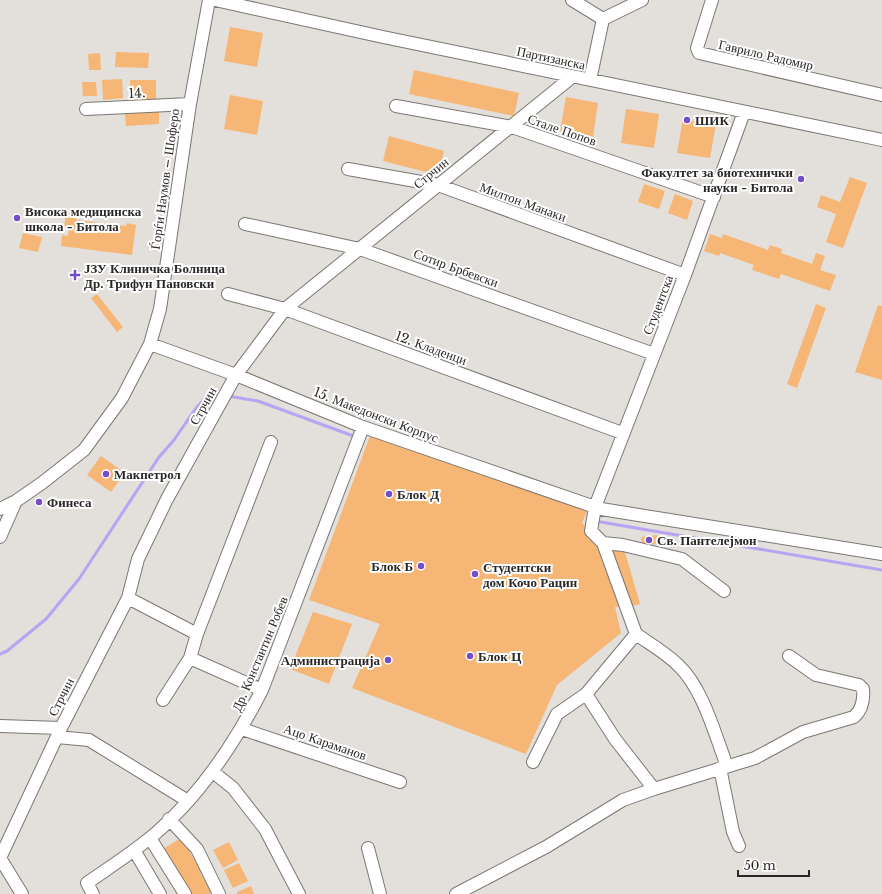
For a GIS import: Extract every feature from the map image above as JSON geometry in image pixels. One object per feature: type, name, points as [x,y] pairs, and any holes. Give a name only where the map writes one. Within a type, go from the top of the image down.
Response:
[{"type":"street","name":"Ѓорѓи Наумов – Шоферо","points":[[0,509],[16,501],[84,450],[122,398],[150,344],[160,309],[190,104],[209,0]]},
{"type":"street","name":"Партизанска","points":[[215,0],[572,77],[882,140]]},
{"type":"street","points":[[572,0],[603,19]]},
{"type":"street","points":[[603,19],[642,0]]},
{"type":"street","name":"Гаврило Радомир","points":[[712,0],[697,48],[699,53],[882,95]]},
{"type":"street","points":[[590,80],[603,19]]},
{"type":"street","name":"Стрчин","points":[[0,858],[59,732],[128,598],[138,560],[167,499],[236,375],[285,309],[572,77]]},
{"type":"street","name":"14.","points":[[86,109],[190,104]]},
{"type":"street","name":"Стале Попов","points":[[396,106],[512,127],[714,197]]},
{"type":"street","name":"Студентска","points":[[603,543],[596,538],[591,530],[595,508],[622,433],[629,422],[685,275],[744,112]]},
{"type":"street","name":"Милтон Манаки","points":[[348,169],[438,185],[685,275]]},
{"type":"street","name":"Сотир Брбевски","points":[[245,224],[360,248],[654,354]]},
{"type":"street","name":"12. Кладенци","points":[[228,294],[285,309],[622,433]]},
{"type":"street","name":"15. Македонски Корпус","points":[[150,344],[236,375],[363,427],[595,508]]},
{"type":"street","name":"Др. Константин Робев","points":[[93,894],[87,883],[150,838],[188,801],[212,772],[242,729],[262,690],[363,427]]},
{"type":"street","points":[[163,700],[190,658],[197,634],[271,442]]},
{"type":"street","points":[[0,538],[16,501]]},
{"type":"street","points":[[595,508],[882,554]]},
{"type":"street","points":[[724,591],[682,560],[623,545],[603,543],[636,634],[678,664],[688,675],[701,700],[723,767],[733,832],[739,846]]},
{"type":"street","points":[[128,598],[197,634]]},
{"type":"street","points":[[533,762],[557,714],[586,694],[636,634]]},
{"type":"street","points":[[456,894],[546,846],[623,800],[755,758],[803,732],[854,717],[860,712],[863,689],[859,686],[816,675],[789,656]]},
{"type":"street","points":[[190,658],[262,690]]},
{"type":"street","points":[[586,694],[615,739],[654,789]]},
{"type":"street","points":[[0,726],[59,732],[89,740],[188,801]]},
{"type":"street","name":"Ацо Караманов","points":[[242,729],[400,782]]},
{"type":"street","points":[[212,772],[233,788],[265,829],[299,894]]},
{"type":"street","points":[[169,819],[197,849],[219,894]]},
{"type":"street","points":[[150,838],[185,894]]},
{"type":"street","points":[[368,848],[380,894]]},
{"type":"street","points":[[134,850],[160,894]]},
{"type":"street","points":[[0,858],[22,894]]},
{"type":"building","points":[[230,27],[263,33],[257,67],[224,61]]},
{"type":"building","points":[[116,52],[149,53],[148,68],[115,67]]},
{"type":"building","points":[[100,53],[101,70],[89,70],[88,54]]},
{"type":"building","points":[[414,70],[519,93],[514,116],[409,94]]},
{"type":"building","points":[[122,79],[123,98],[103,100],[102,80]]},
{"type":"building","points":[[130,80],[156,80],[156,102],[130,103]]},
{"type":"building","points":[[82,82],[96,82],[97,96],[83,96]]},
{"type":"building","points":[[230,95],[263,101],[257,135],[224,129]]},
{"type":"building","points":[[566,97],[598,103],[593,137],[560,131]]},
{"type":"building","points":[[159,108],[159,124],[126,126],[125,110]]},
{"type":"building","points":[[626,109],[659,114],[654,148],[621,143]]},
{"type":"building","points":[[683,119],[716,124],[710,158],[677,153]]},
{"type":"building","points":[[389,136],[444,151],[438,175],[383,161]]},
{"type":"building","points":[[850,177],[867,183],[843,248],[826,242],[836,214],[817,207],[821,195],[840,202]]},
{"type":"building","points":[[644,184],[665,191],[659,209],[638,202]]},
{"type":"building","points":[[675,194],[693,201],[687,220],[668,213]]},
{"type":"building","points":[[66,213],[77,214],[76,220],[126,226],[127,223],[136,225],[132,255],[61,246],[62,235],[68,236],[69,228],[64,227]]},
{"type":"building","points":[[23,233],[42,237],[38,252],[19,248]]},
{"type":"building","points":[[710,234],[722,238],[723,234],[768,250],[770,245],[782,249],[781,253],[812,264],[816,253],[825,256],[820,270],[836,275],[830,291],[781,274],[779,279],[752,270],[754,265],[720,253],[719,256],[704,251]]},
{"type":"building","points":[[97,294],[123,327],[117,332],[91,298]]},
{"type":"building","points":[[816,304],[826,308],[797,388],[787,384]]},
{"type":"building","points":[[878,305],[882,306],[882,380],[855,372]]},
{"type":"building","name":"Студентски дом Кочо Рацин","points":[[370,436],[587,511],[582,523],[603,543],[623,545],[640,604],[628,607],[615,607],[621,633],[557,685],[526,754],[352,688],[380,624],[309,600]]},
{"type":"building","name":"Макпетрол","points":[[101,456],[125,473],[111,492],[87,475]]},
{"type":"building","name":"Св. Пантелејмон","points":[[657,535],[657,544],[642,545],[641,537]]},
{"type":"building","points":[[313,612],[352,624],[329,684],[290,669]]},
{"type":"building","points":[[181,838],[202,872],[200,873],[212,892],[209,894],[190,894],[163,849]]},
{"type":"building","points":[[229,842],[238,860],[223,868],[213,850]]},
{"type":"building","points":[[239,863],[248,881],[233,888],[224,870]]},
{"type":"building","points":[[251,886],[254,894],[237,894],[237,892]]},
{"type":"waterway","points":[[0,654],[7,651],[46,619],[79,579],[159,457],[174,440],[196,408],[210,393],[220,395]]},
{"type":"waterway","points":[[228,396],[258,401],[356,437]]},
{"type":"waterway","points":[[595,521],[882,570]]},
{"type":"place","name":"ШИК","points":[[687,120]]},
{"type":"place","name":"Факултет за биотехнички науки - Битола","points":[[801,179]]},
{"type":"place","name":"Висока медицинска школа - Битола","points":[[17,218]]},
{"type":"place","name":"ЈЗУ Клиничка Болница Др. Трифун Пановски","points":[[75,275]]},
{"type":"place","name":"Макпетрол","points":[[106,474]]},
{"type":"place","name":"Блок Д","points":[[389,494]]},
{"type":"place","name":"Финеса","points":[[39,502]]},
{"type":"place","name":"Св. Пантелејмон","points":[[649,540]]},
{"type":"place","name":"Блок Б","points":[[421,566]]},
{"type":"place","name":"Студентски дом Кочо Рацин","points":[[475,574]]},
{"type":"place","name":"Блок Ц","points":[[470,656]]},
{"type":"place","name":"Администрација","points":[[388,660]]}]
